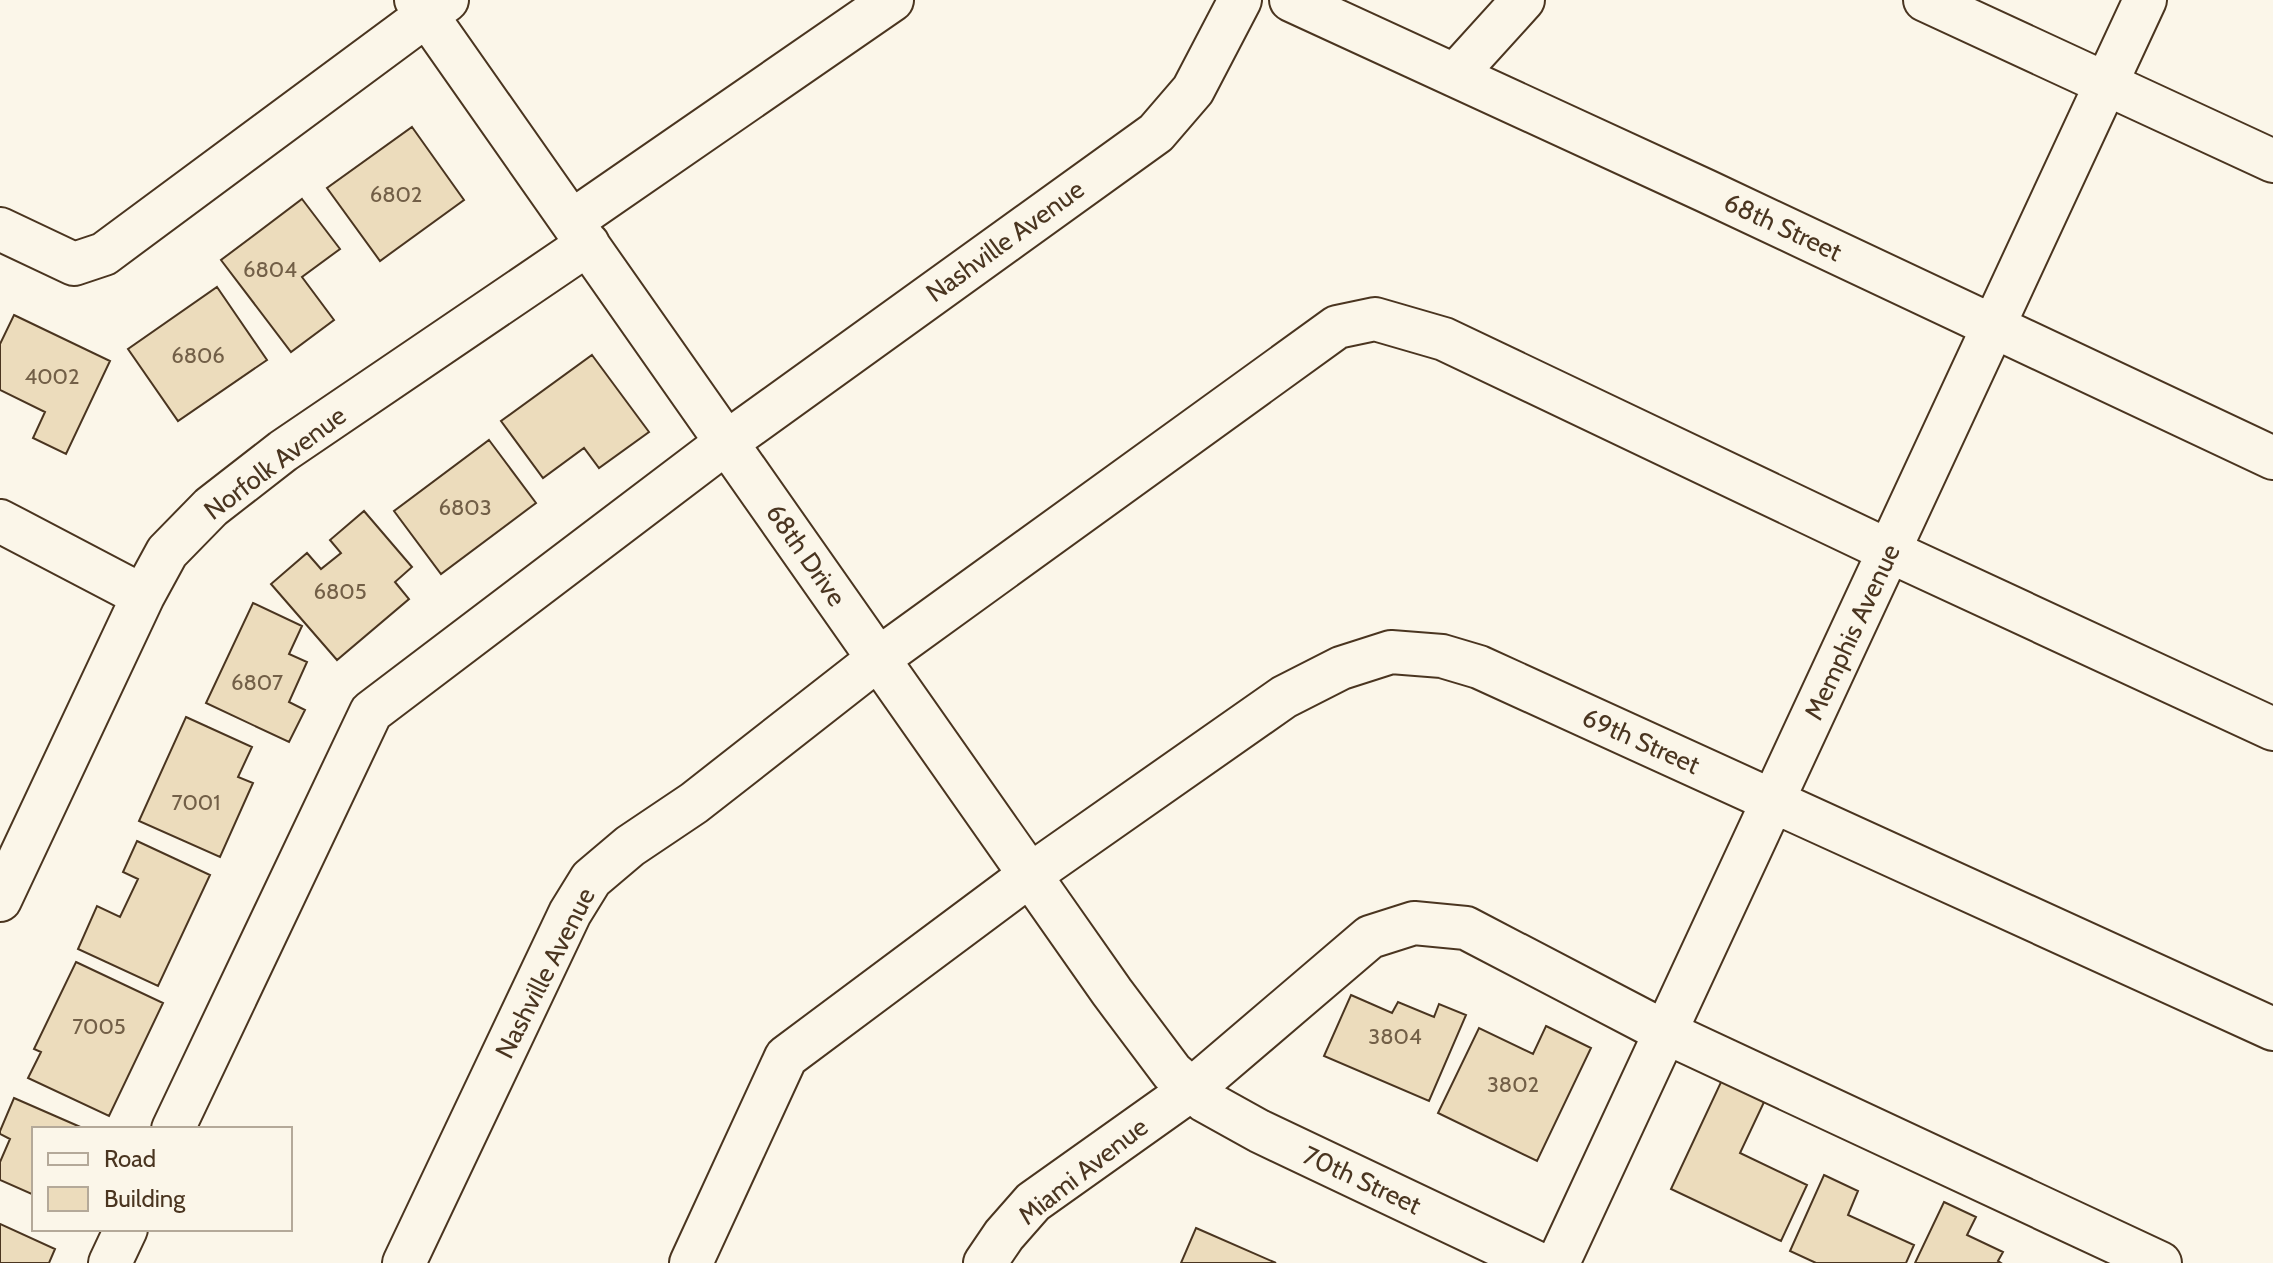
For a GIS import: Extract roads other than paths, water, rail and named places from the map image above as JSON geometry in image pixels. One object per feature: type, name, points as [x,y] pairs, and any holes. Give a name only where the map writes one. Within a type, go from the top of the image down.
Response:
[{"type":"street","name":"Norfolk Avenue","points":[[0,900],[143,596],[167,552],[211,507],[892,0]]},
{"type":"street","name":"Nashville Avenue","points":[[174,1127],[371,712],[727,442],[1156,133],[1193,90],[1240,0]]},
{"type":"street","name":"68th Street","points":[[1291,0],[2273,458]]},
{"type":"street","points":[[1455,75],[1523,0]]},
{"type":"street","points":[[1925,0],[2273,161]]},
{"type":"street","name":"Memphis Avenue","points":[[1558,1263],[2145,0]]},
{"type":"street","name":"68th Drive","points":[[430,5],[580,232],[878,659],[1172,1072],[1192,1089]]},
{"type":"street","points":[[0,229],[74,264],[104,254],[430,5]]},
{"type":"street","name":"Nashville Avenue","points":[[404,1263],[570,913],[591,879],[630,846],[694,803],[878,659],[1337,327],[1375,319],[1444,339],[2273,729]]},
{"type":"street","points":[[0,521],[143,596]]},
{"type":"street","name":"69th Street","points":[[691,1263],[786,1057],[1030,875],[1284,697],[1341,668],[1391,652],[1442,656],[1479,667],[2273,1029]]},
{"type":"street","name":"Miami Avenue","points":[[985,1263],[1033,1202],[1192,1089],[1370,937],[1414,923],[1466,928],[1665,1032],[2160,1263]]},
{"type":"street","name":"70th Street","points":[[1192,1089],[1205,1101],[1259,1131],[1537,1263]]},
{"type":"street","points":[[110,1263],[125,1231]]}]
